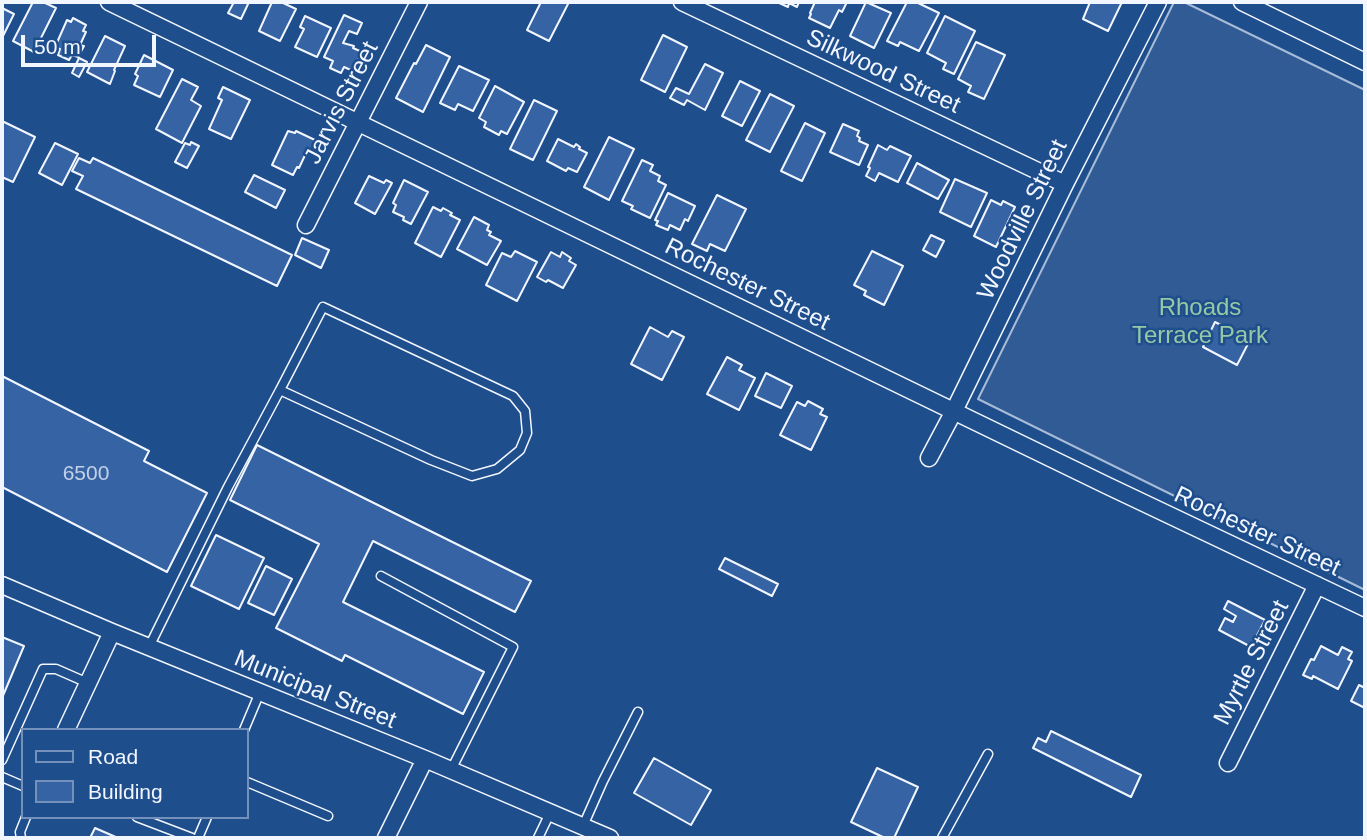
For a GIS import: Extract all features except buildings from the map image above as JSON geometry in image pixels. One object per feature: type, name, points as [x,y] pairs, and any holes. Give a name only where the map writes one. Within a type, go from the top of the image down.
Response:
[{"type":"street","name":"Rochester Street","points":[[109,2],[1365,608]]},
{"type":"street","name":"Jarvis Street","points":[[306,225],[419,2]]},
{"type":"street","name":"Silkwood Street","points":[[682,2],[1065,184]]},
{"type":"street","name":"Woodville Street","points":[[929,458],[1158,2]]},
{"type":"street","points":[[1242,2],[1365,62]]},
{"type":"street","name":"Municipal Street","points":[[2,585],[610,838]]},
{"type":"street","name":"Myrtle Street","points":[[1227,762],[1317,585]]},
{"type":"street","points":[[67,728],[112,632]]},
{"type":"street","points":[[386,838],[425,759]]},
{"type":"lane","points":[[149,647],[228,487],[323,307],[513,396],[524,411],[527,433],[520,450],[497,469],[472,477],[280,390]]},
{"type":"lane","points":[[381,576],[513,647],[451,770]]},
{"type":"lane","points":[[2,760],[43,669],[56,670],[88,683]]},
{"type":"lane","points":[[245,728],[260,692]]},
{"type":"lane","points":[[583,826],[638,712]]},
{"type":"lane","points":[[942,838],[988,754]]},
{"type":"lane","points":[[2,777],[21,785]]},
{"type":"lane","points":[[248,782],[328,816]]},
{"type":"lane","points":[[538,838],[550,812]]},
{"type":"lane","points":[[21,838],[20,832],[25,819]]},
{"type":"lane","points":[[142,819],[192,838]]},
{"type":"lane","points":[[198,838],[206,819]]},
{"type":"shaded area","name":"Rhoads Terrace Park","points":[[1174,2],[1184,2],[1365,90],[1365,590],[978,399]]}]
